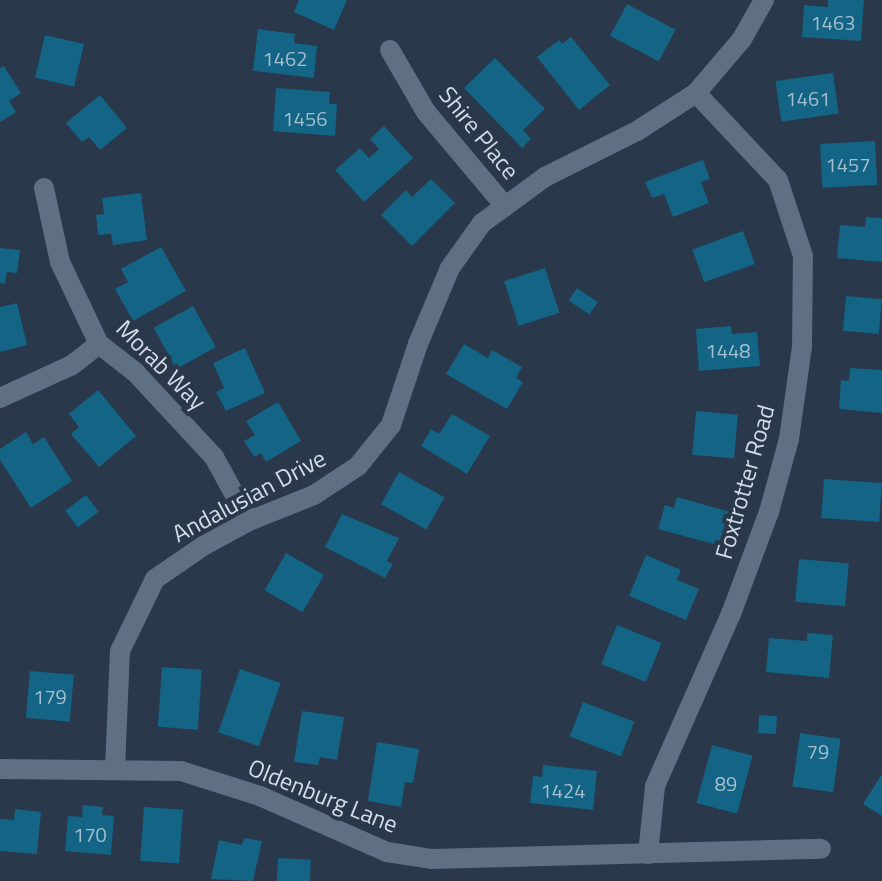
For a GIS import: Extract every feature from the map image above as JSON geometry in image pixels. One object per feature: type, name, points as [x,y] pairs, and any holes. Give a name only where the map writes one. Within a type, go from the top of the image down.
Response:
[{"type":"street","name":"Andalusian Drive","points":[[115,769],[120,651],[155,579],[249,521],[314,495],[358,466],[391,425],[418,344],[450,268],[482,223],[545,177],[637,131],[696,93],[742,39],[764,0]]},
{"type":"street","name":"Shire Place","points":[[390,50],[426,112],[505,206]]},
{"type":"street","name":"Foxtrotter Road","points":[[648,854],[655,786],[731,614],[769,512],[789,439],[802,347],[803,256],[778,180],[696,93]]},
{"type":"street","name":"Morab Way","points":[[44,188],[60,262],[99,344],[135,372],[214,457],[249,521]]},
{"type":"street","points":[[0,398],[72,365],[99,344]]},
{"type":"street","name":"Oldenburg Lane","points":[[0,769],[181,771],[260,796],[387,852],[432,859],[821,849]]},
{"type":"building","points":[[299,0],[347,0],[334,30],[294,12]]},
{"type":"building","points":[[828,0],[864,0],[861,41],[802,37],[804,5],[828,7]]},
{"type":"building","points":[[627,4],[676,30],[659,62],[610,36]]},
{"type":"building","points":[[258,29],[295,34],[294,43],[317,46],[314,78],[253,71]]},
{"type":"building","points":[[45,35],[84,44],[74,87],[35,78]]},
{"type":"building","points":[[571,37],[610,85],[579,110],[537,57],[559,40],[562,44]]},
{"type":"building","points":[[495,58],[545,109],[523,130],[531,139],[522,148],[464,88]]},
{"type":"building","points":[[4,66],[21,93],[9,101],[16,112],[0,122],[0,68]]},
{"type":"building","points":[[833,73],[839,114],[781,122],[776,81]]},
{"type":"building","points":[[276,88],[330,92],[329,104],[337,104],[335,136],[273,131]]},
{"type":"building","points":[[100,95],[127,128],[100,150],[89,137],[82,142],[66,123]]},
{"type":"building","points":[[384,126],[413,158],[364,202],[335,170],[360,148],[369,158],[379,149],[370,139]]},
{"type":"building","points":[[875,141],[877,185],[822,188],[820,144]]},
{"type":"building","points":[[703,160],[710,179],[701,182],[709,203],[673,217],[664,194],[652,198],[645,182]]},
{"type":"building","points":[[431,179],[455,203],[412,246],[381,215],[406,190],[412,197]]},
{"type":"building","points":[[141,193],[147,240],[113,245],[111,234],[98,235],[96,215],[104,214],[102,198]]},
{"type":"building","points":[[866,217],[882,218],[882,262],[837,258],[840,225],[865,227]]},
{"type":"building","points":[[743,231],[755,264],[704,282],[692,249]]},
{"type":"building","points":[[161,247],[186,291],[133,321],[115,289],[128,282],[121,269]]},
{"type":"building","points":[[0,248],[20,250],[17,273],[7,272],[5,284],[0,283]]},
{"type":"building","points":[[545,268],[560,313],[519,326],[504,281]]},
{"type":"building","points":[[577,288],[598,302],[589,314],[569,300]]},
{"type":"building","points":[[846,296],[882,299],[879,334],[843,331]]},
{"type":"building","points":[[17,303],[27,345],[0,352],[0,307]]},
{"type":"building","points":[[193,306],[216,347],[176,369],[154,328]]},
{"type":"building","points":[[731,326],[732,334],[757,332],[760,366],[699,371],[696,329]]},
{"type":"building","points":[[464,344],[488,358],[492,350],[522,367],[516,378],[523,382],[507,409],[446,374]]},
{"type":"building","points":[[245,348],[265,393],[226,411],[216,392],[224,388],[213,363]]},
{"type":"building","points":[[850,368],[882,370],[882,413],[839,409],[841,380],[849,381]]},
{"type":"building","points":[[98,390],[136,436],[99,467],[71,434],[79,427],[69,414]]},
{"type":"building","points":[[278,402],[301,441],[266,462],[261,453],[254,457],[244,441],[255,435],[246,421]]},
{"type":"building","points":[[696,411],[738,415],[734,458],[692,455]]},
{"type":"building","points":[[452,414],[490,436],[467,474],[421,446],[431,429],[439,434]]},
{"type":"building","points":[[26,432],[33,444],[44,437],[72,481],[31,508],[0,460],[0,449]]},
{"type":"building","points":[[399,472],[444,497],[427,530],[381,504]]},
{"type":"building","points":[[824,479],[882,483],[879,522],[821,518]]},
{"type":"building","points":[[86,495],[99,512],[78,527],[65,511]]},
{"type":"building","points":[[677,497],[730,512],[721,546],[658,529],[665,505],[674,508]]},
{"type":"building","points":[[342,514],[399,538],[387,561],[393,564],[385,578],[325,547]]},
{"type":"building","points":[[286,553],[324,575],[303,612],[264,590]]},
{"type":"building","points":[[646,555],[681,570],[677,580],[699,589],[686,620],[629,596]]},
{"type":"building","points":[[799,559],[849,563],[845,606],[795,602]]},
{"type":"building","points":[[617,625],[662,643],[646,682],[601,664]]},
{"type":"building","points":[[807,633],[833,635],[829,678],[766,672],[769,638],[807,641]]},
{"type":"building","points":[[162,667],[202,670],[198,730],[158,727]]},
{"type":"building","points":[[240,669],[281,683],[259,746],[218,732]]},
{"type":"building","points":[[30,671],[74,675],[70,722],[26,718]]},
{"type":"building","points":[[583,702],[634,722],[621,756],[570,737]]},
{"type":"building","points":[[302,711],[344,717],[337,760],[320,757],[318,765],[294,762]]},
{"type":"building","points":[[759,715],[777,716],[776,734],[758,733]]},
{"type":"building","points":[[800,733],[841,739],[833,792],[792,786]]},
{"type":"building","points":[[377,742],[419,749],[413,783],[405,782],[401,807],[368,801]]},
{"type":"building","points":[[712,745],[753,756],[737,814],[696,803]]},
{"type":"building","points":[[543,765],[597,771],[593,810],[530,803],[533,776],[542,777]]},
{"type":"building","points":[[882,774],[882,816],[863,804]]},
{"type":"building","points":[[83,805],[103,807],[102,815],[114,816],[111,855],[65,851],[68,816],[82,817]]},
{"type":"building","points":[[144,807],[183,810],[179,864],[140,861]]},
{"type":"building","points":[[15,809],[41,812],[37,854],[0,851],[0,819],[14,820]]},
{"type":"building","points":[[244,838],[262,841],[253,881],[211,879],[219,840],[242,845]]},
{"type":"building","points":[[278,858],[311,860],[310,881],[277,881]]}]
